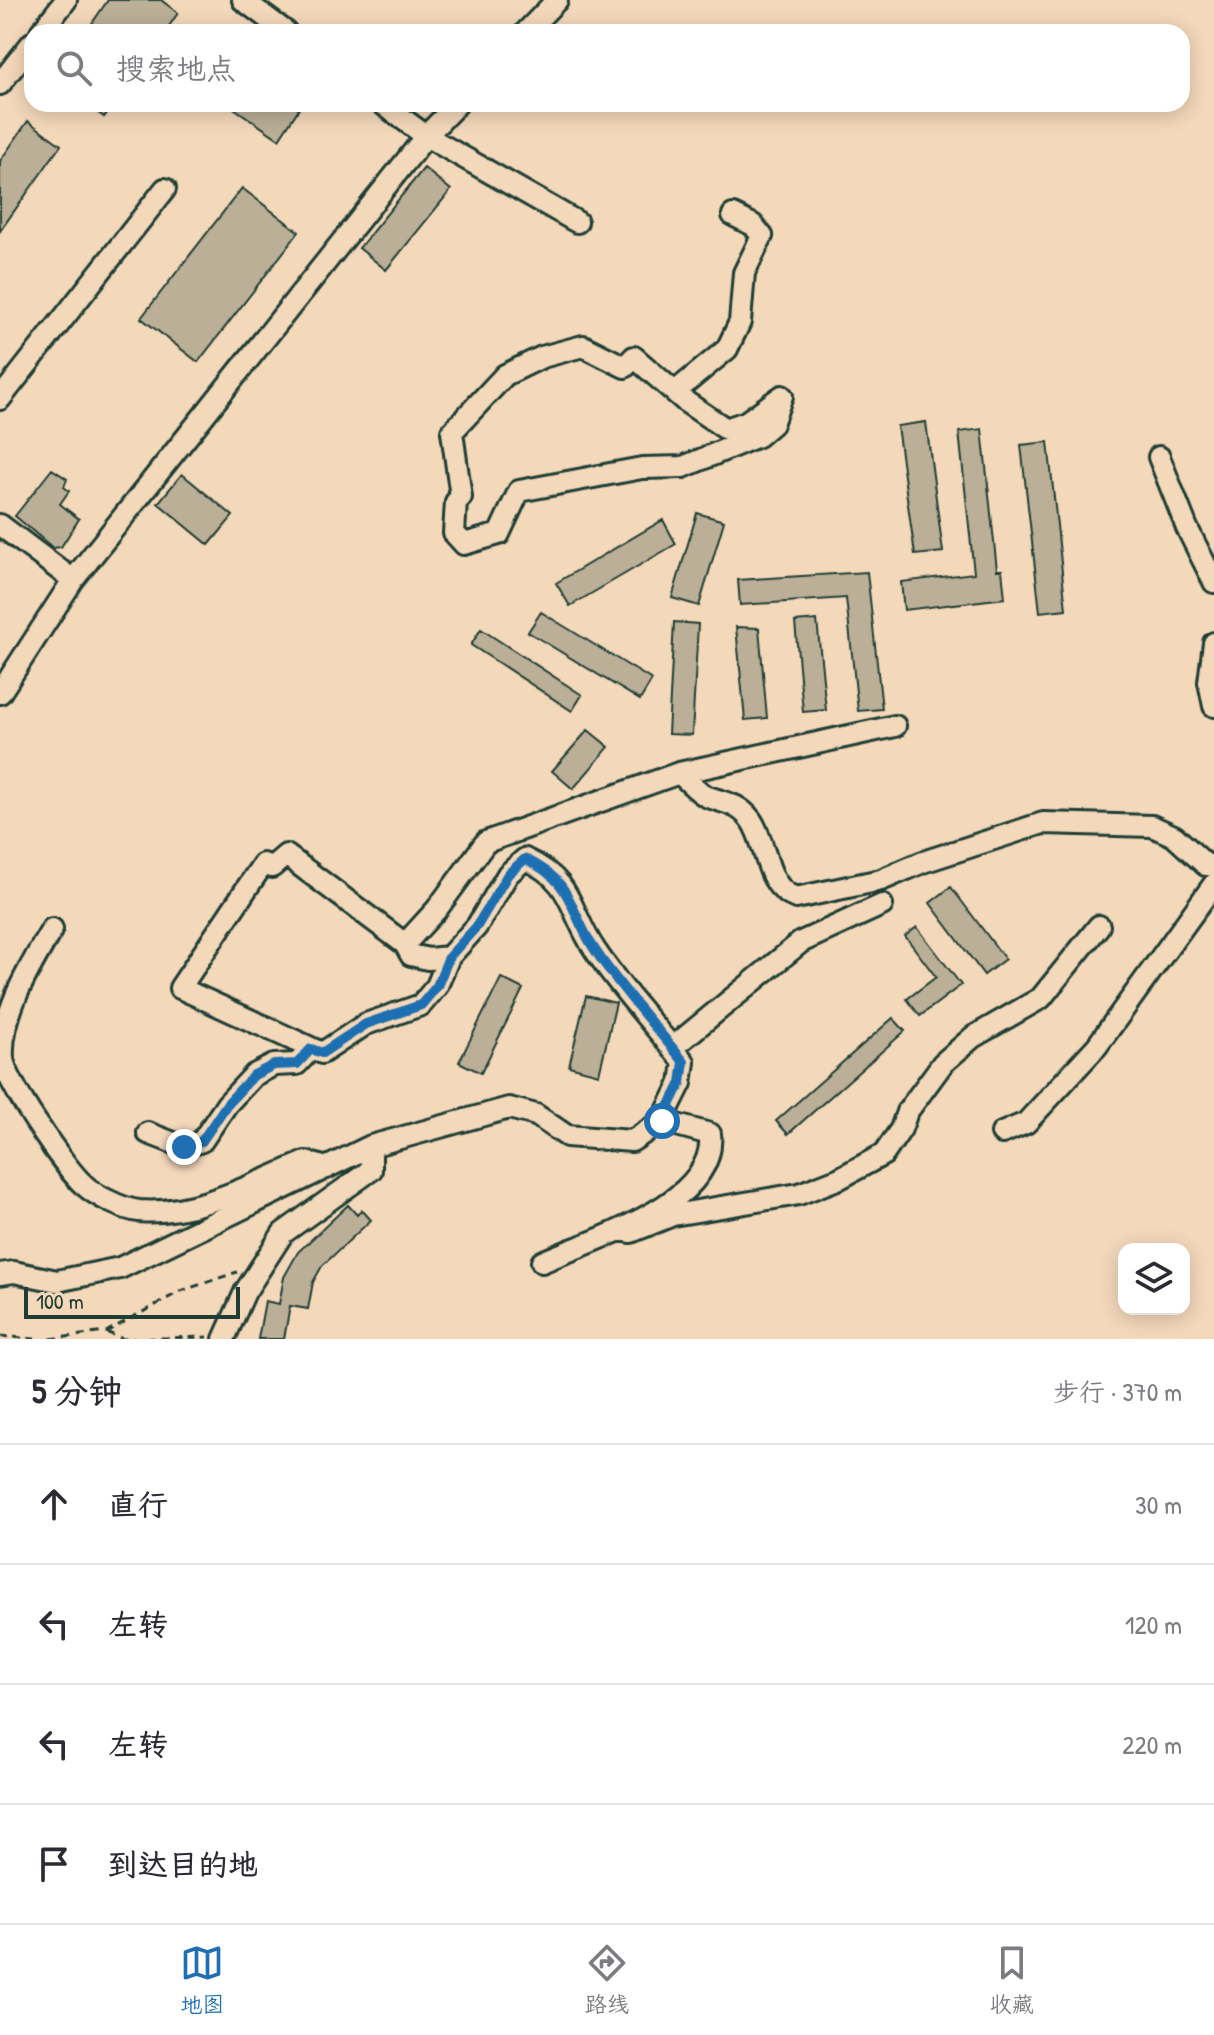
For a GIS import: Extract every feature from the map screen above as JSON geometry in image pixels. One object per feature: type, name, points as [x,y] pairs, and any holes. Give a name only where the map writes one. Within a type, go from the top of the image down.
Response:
[{"type":"street","points":[[47,24],[66,0]]},
{"type":"street","points":[[243,0],[275,24]]},
{"type":"street","points":[[534,24],[557,0]]},
{"type":"street","points":[[0,84],[24,53]]},
{"type":"street","points":[[394,112],[426,136],[577,222]]},
{"type":"street","points":[[0,693],[73,580],[426,136],[449,112]]},
{"type":"street","points":[[0,399],[165,189]]},
{"type":"street","points":[[675,392],[727,349],[740,322],[744,273],[762,236],[753,225],[733,215]]},
{"type":"street","points":[[583,346],[625,367],[634,357],[675,392],[726,429],[746,422],[782,396],[772,424],[758,436],[683,467],[642,468],[519,491],[499,534],[464,544],[454,533],[456,502],[461,497],[452,432],[505,375],[542,357],[583,346]]},
{"type":"street","points":[[1159,457],[1187,528],[1214,582]]},
{"type":"street","points":[[0,525],[73,580]]},
{"type":"street","points":[[1214,643],[1209,682],[1214,706]]},
{"type":"street","points":[[405,944],[437,909],[486,842],[679,773],[895,726]]},
{"type":"street","points":[[679,773],[706,796],[725,799],[741,809],[753,823],[776,883],[796,898],[881,880],[923,862],[1043,823],[1152,826],[1174,836],[1206,865],[1214,865]]},
{"type":"street","points":[[0,1274],[14,1272],[57,1281],[120,1268],[371,1146],[509,1108],[536,1115],[567,1136],[632,1141],[662,1121],[681,1083],[684,1062],[593,948],[568,894],[550,871],[525,859],[508,874],[477,926],[449,957],[437,986],[421,1005],[366,1024],[322,1053],[180,988],[263,864],[272,867],[286,855],[405,944],[411,955],[428,959],[449,957]]},
{"type":"street","points":[[1002,1133],[1026,1123],[1097,1046],[1214,884]]},
{"type":"street","points":[[672,1048],[801,942],[882,905]]},
{"type":"street","points":[[620,1230],[631,1232],[673,1215],[799,1194],[840,1178],[884,1154],[901,1129],[907,1112],[943,1063],[973,1037],[1041,998],[1099,926]]},
{"type":"street","points":[[52,929],[31,965],[8,1020],[3,1060],[35,1122],[84,1185],[137,1211],[184,1208],[306,1162],[327,1168]]},
{"type":"street","points":[[148,1133],[184,1147],[202,1141],[227,1104],[254,1075],[274,1065],[297,1064],[311,1049]]},
{"type":"street","points":[[542,1262],[647,1218],[700,1174],[711,1147],[710,1134],[662,1121]]},
{"type":"street","points":[[224,1338],[283,1233],[371,1170],[371,1146]]},
{"type":"path","points":[[50,1339],[106,1332],[181,1291],[264,1263]]},
{"type":"path","points":[[106,1332],[123,1339],[224,1338]]},
{"type":"path","points":[[0,1336],[35,1339]]},
{"type":"building","points":[[108,0],[161,0],[178,13],[170,24],[92,24]]},
{"type":"building","points":[[240,112],[297,112],[279,139]]},
{"type":"building","points":[[28,121],[61,145],[0,231],[0,161]]},
{"type":"building","points":[[424,168],[451,190],[386,270],[359,248]]},
{"type":"building","points":[[242,188],[299,232],[198,362],[141,318]]},
{"type":"building","points":[[926,422],[943,552],[915,555],[897,426]]},
{"type":"building","points":[[982,429],[997,570],[1002,570],[1005,598],[904,610],[901,582],[974,573],[959,432]]},
{"type":"building","points":[[1048,442],[1066,609],[1040,612],[1021,445]]},
{"type":"building","points":[[52,469],[67,479],[64,487],[69,491],[60,504],[79,519],[61,547],[53,548],[15,516]]},
{"type":"building","points":[[182,474],[233,516],[209,545],[158,503]]},
{"type":"building","points":[[697,513],[724,521],[699,606],[672,598]]},
{"type":"building","points":[[663,520],[676,544],[570,606],[556,583]]},
{"type":"building","points":[[867,572],[882,709],[858,711],[846,598],[740,605],[738,580]]},
{"type":"building","points":[[541,612],[652,680],[640,700],[528,632]]},
{"type":"building","points":[[817,620],[826,710],[803,712],[795,622]]},
{"type":"building","points":[[674,622],[698,624],[692,735],[668,734]]},
{"type":"building","points":[[736,627],[759,628],[767,718],[745,720]]},
{"type":"building","points":[[481,629],[582,695],[572,711],[471,645]]},
{"type":"building","points":[[588,730],[609,747],[573,789],[552,771]]},
{"type":"building","points":[[951,887],[1005,959],[984,975],[930,903]]},
{"type":"building","points":[[917,927],[961,985],[920,1016],[907,999],[936,977],[905,936]]},
{"type":"building","points":[[501,978],[523,989],[481,1073],[459,1062]]},
{"type":"building","points":[[586,996],[616,1003],[599,1074],[569,1066]]},
{"type":"building","points":[[893,1018],[905,1031],[788,1134],[776,1121]]},
{"type":"building","points":[[348,1205],[357,1215],[362,1210],[371,1220],[322,1266],[313,1282],[308,1309],[290,1306],[284,1339],[258,1339],[265,1301],[279,1304],[284,1277],[298,1252]]},
{"type":"route","points":[[184,1147],[202,1141],[227,1104],[254,1075],[274,1065],[297,1064],[311,1049],[322,1053],[366,1024],[421,1005],[437,986],[449,957],[477,926],[508,874],[525,859],[550,871],[568,894],[593,948],[684,1062],[681,1083],[662,1121]]}]
